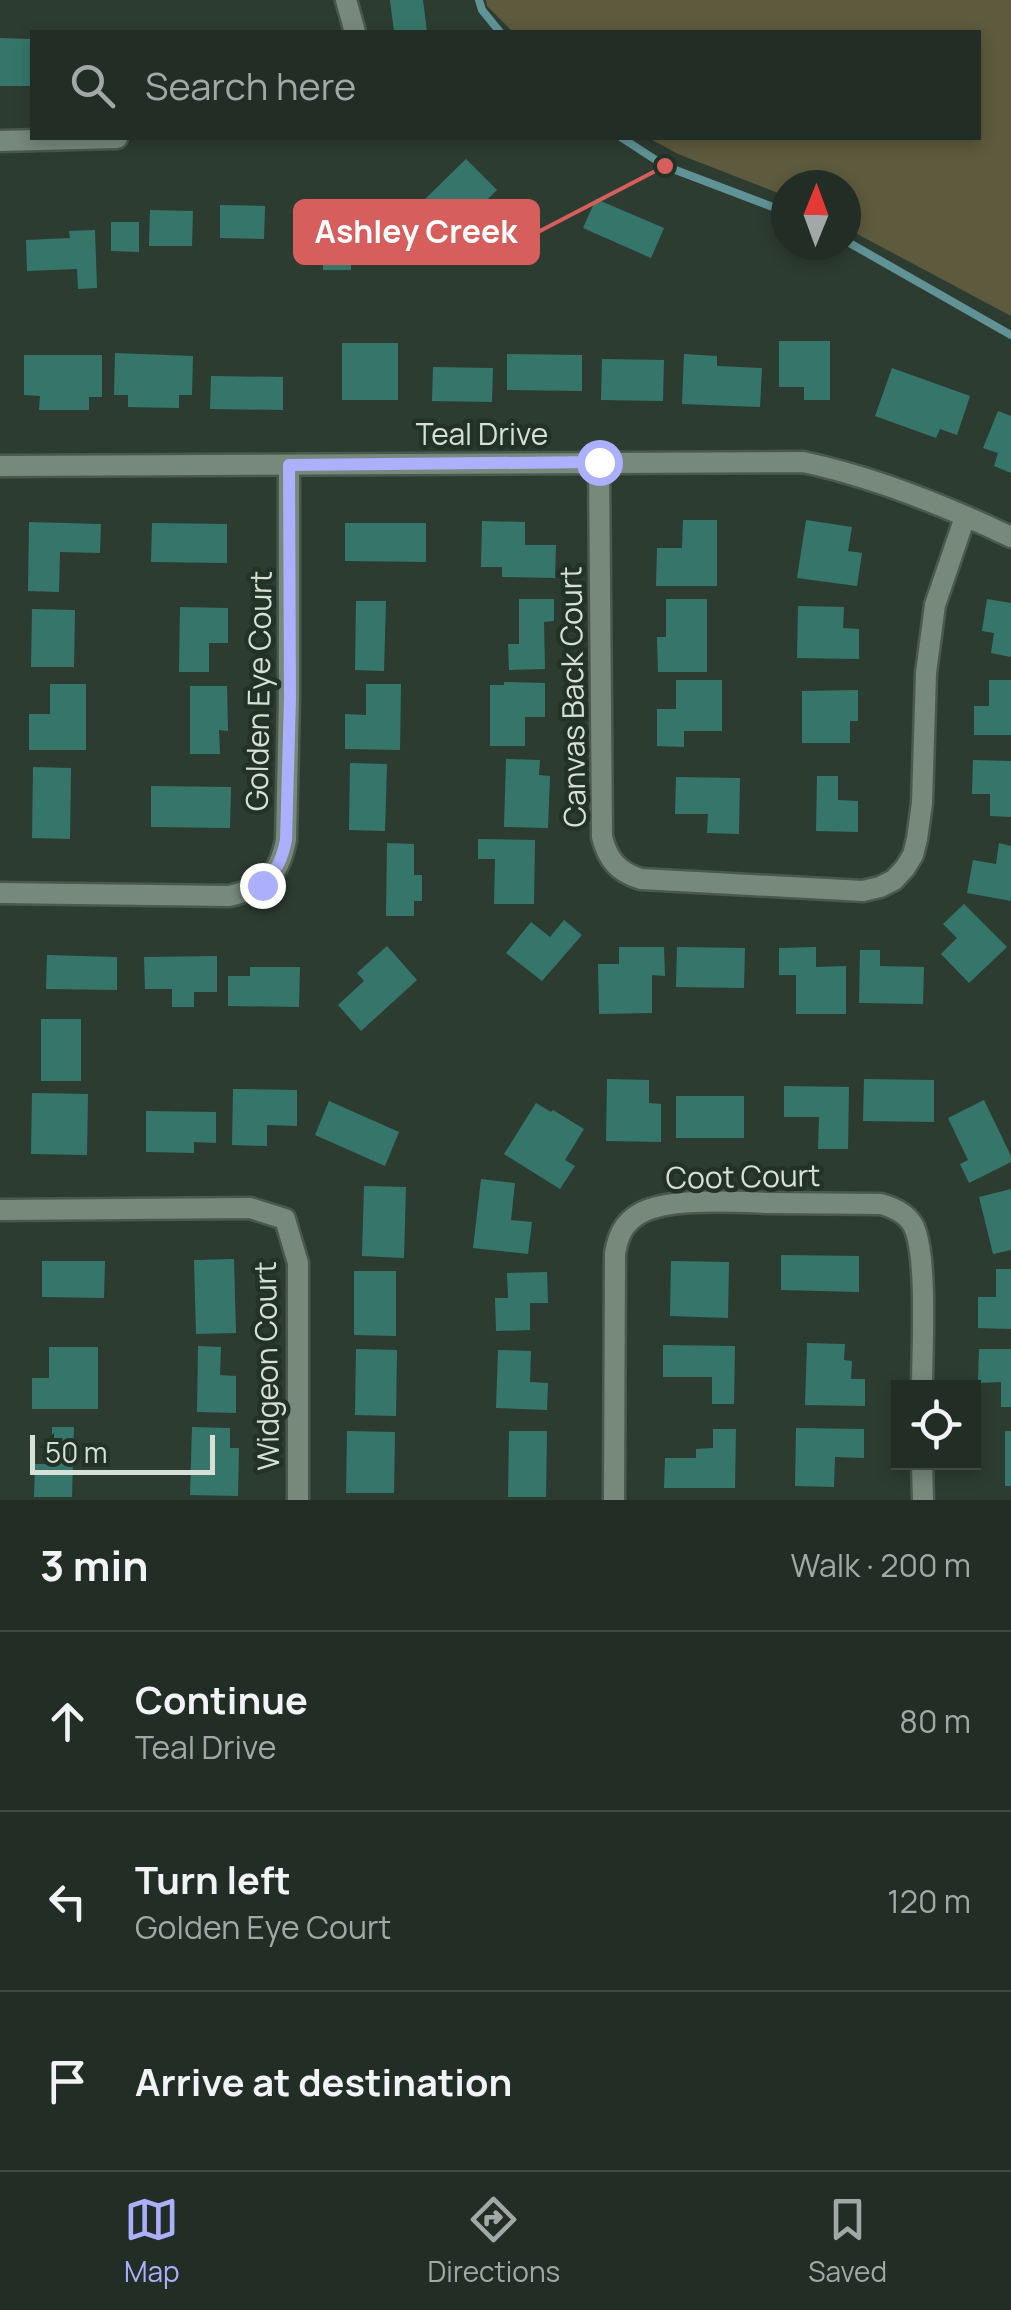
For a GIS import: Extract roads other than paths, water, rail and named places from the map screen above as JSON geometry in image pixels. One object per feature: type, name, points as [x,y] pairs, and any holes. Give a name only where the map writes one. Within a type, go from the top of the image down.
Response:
[{"type":"street","points":[[346,0],[354,30]]},
{"type":"street","points":[[0,141],[39,140]]},
{"type":"street","name":"Canvas Back Court","points":[[599,462],[602,837],[614,865],[640,880],[863,891],[894,880],[906,868],[917,839],[922,803],[926,672],[935,605],[964,517]]},
{"type":"street","name":"Teal Drive","points":[[0,466],[803,462],[834,468],[1011,537]]},
{"type":"street","name":"Golden Eye Court","points":[[0,893],[229,896],[262,885],[275,874],[286,840],[289,465]]},
{"type":"street","name":"Coot Court","points":[[614,1500],[616,1253],[626,1224],[652,1208],[727,1202],[882,1204],[897,1209],[911,1221],[919,1240],[922,1380]]},
{"type":"street","name":"Widgeon Court","points":[[0,1210],[250,1208],[285,1219],[298,1263],[298,1500]]},
{"type":"street","points":[[922,1470],[922,1500]]},
{"type":"waterway","points":[[479,0],[498,30]]},
{"type":"waterway","points":[[625,140],[665,166],[771,206]]},
{"type":"waterway","points":[[861,250],[1011,335]]},
{"type":"place","name":"Ashley Creek","points":[[665,166]]}]
